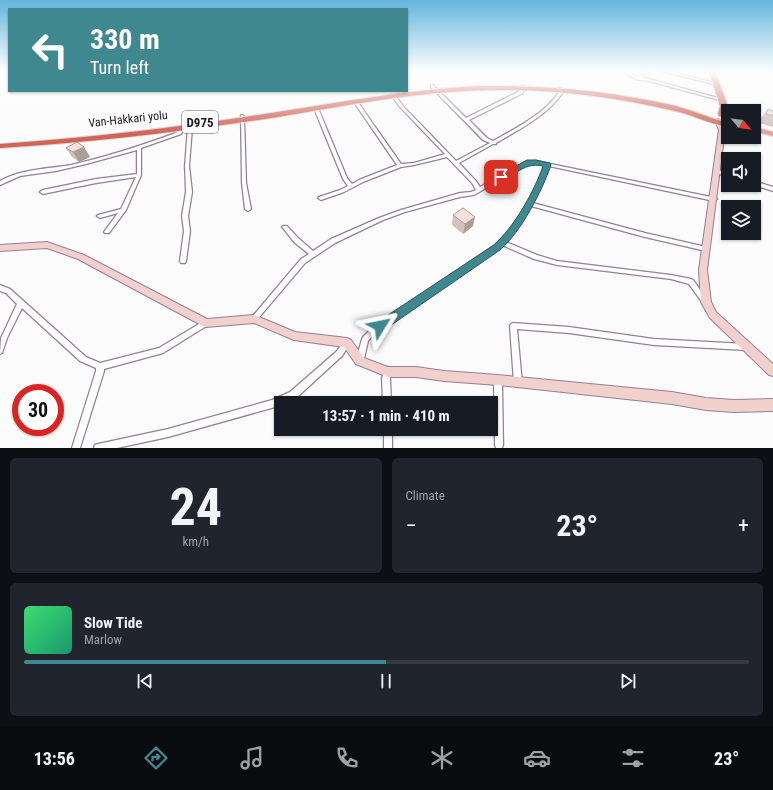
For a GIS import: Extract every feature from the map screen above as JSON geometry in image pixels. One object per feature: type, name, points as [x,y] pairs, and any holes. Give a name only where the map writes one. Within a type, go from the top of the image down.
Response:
[{"type":"highway","name":"D975","points":[[583,92],[633,98]]},
{"type":"highway","name":"D975","points":[[597,92],[633,98],[686,112],[721,117]]},
{"type":"highway","points":[[720,92],[723,104]]},
{"type":"highway","points":[[725,92],[729,104]]},
{"type":"highway","name":"D975","points":[[0,146],[98,139],[186,128],[242,118],[356,102],[397,93]]},
{"type":"highway","name":"Van-Hakkari yolu","points":[[0,142],[101,134],[242,118],[397,93]]},
{"type":"main road","points":[[761,132],[773,136]]},
{"type":"street","points":[[438,92],[485,139],[494,143]]},
{"type":"street","points":[[466,120],[522,92]]},
{"type":"street","points":[[455,163],[494,143],[551,106],[559,98],[561,92]]},
{"type":"street","points":[[692,92],[723,100]]},
{"type":"street","points":[[397,93],[401,106],[474,182],[478,189]]},
{"type":"street","points":[[356,102],[400,166]]},
{"type":"street","points":[[316,108],[345,179],[351,186]]},
{"type":"street","points":[[242,118],[244,183],[248,209]]},
{"type":"street","points":[[0,183],[8,178],[56,169],[138,148],[175,135],[186,128]]},
{"type":"street","points":[[183,261],[187,231],[185,216],[188,192],[186,128]]},
{"type":"street","points":[[706,302],[703,270],[714,199],[716,171],[722,144]]},
{"type":"street","points":[[107,232],[123,210],[139,175],[138,148]]},
{"type":"street","points":[[321,198],[342,191],[400,166],[448,155]]},
{"type":"street","points":[[254,319],[298,265],[333,241],[381,219],[409,209],[460,195],[472,194],[478,189],[527,163],[536,162],[714,199]]},
{"type":"street","points":[[360,361],[365,339],[372,332],[502,244],[513,230],[529,204],[542,179],[547,165]]},
{"type":"street","points":[[716,171],[721,172]]},
{"type":"street","points":[[43,192],[96,181],[139,175]]},
{"type":"street","points":[[761,185],[773,189]]},
{"type":"street","points":[[529,204],[645,235],[706,249]]},
{"type":"street","points":[[100,216],[123,210]]},
{"type":"street","points":[[285,227],[296,240],[312,254]]},
{"type":"street","points":[[502,244],[547,261],[671,277],[691,282],[706,302],[713,315],[773,371]]},
{"type":"street","points":[[0,248],[47,245],[74,255],[206,323]]},
{"type":"street","points":[[0,288],[8,291],[83,359],[100,366],[161,351],[206,323],[254,319],[294,336],[347,343],[360,361],[388,372],[416,372],[444,376],[498,380],[658,397],[706,404],[734,406],[773,405]]},
{"type":"street","points":[[0,351],[4,338],[21,303]]},
{"type":"street","points":[[518,383],[513,326],[569,330],[654,342],[746,347]]},
{"type":"street","points":[[98,448],[168,433],[272,404],[293,395],[339,354],[347,343]]},
{"type":"street","points":[[76,448],[100,371],[100,366]]},
{"type":"street","points":[[387,396],[386,378],[388,372]]},
{"type":"street","points":[[498,380],[499,445]]},
{"type":"street","points":[[388,436],[388,448]]},
{"type":"building","points":[[768,109],[773,111],[773,116],[766,114]]},
{"type":"building","points":[[77,142],[84,147],[73,152],[66,148]]},
{"type":"building","points":[[463,208],[475,217],[465,224],[453,215]]},
{"type":"route","points":[[380,326],[497,248],[506,239],[529,204],[542,179],[547,165],[536,162],[527,163],[501,177]]}]
